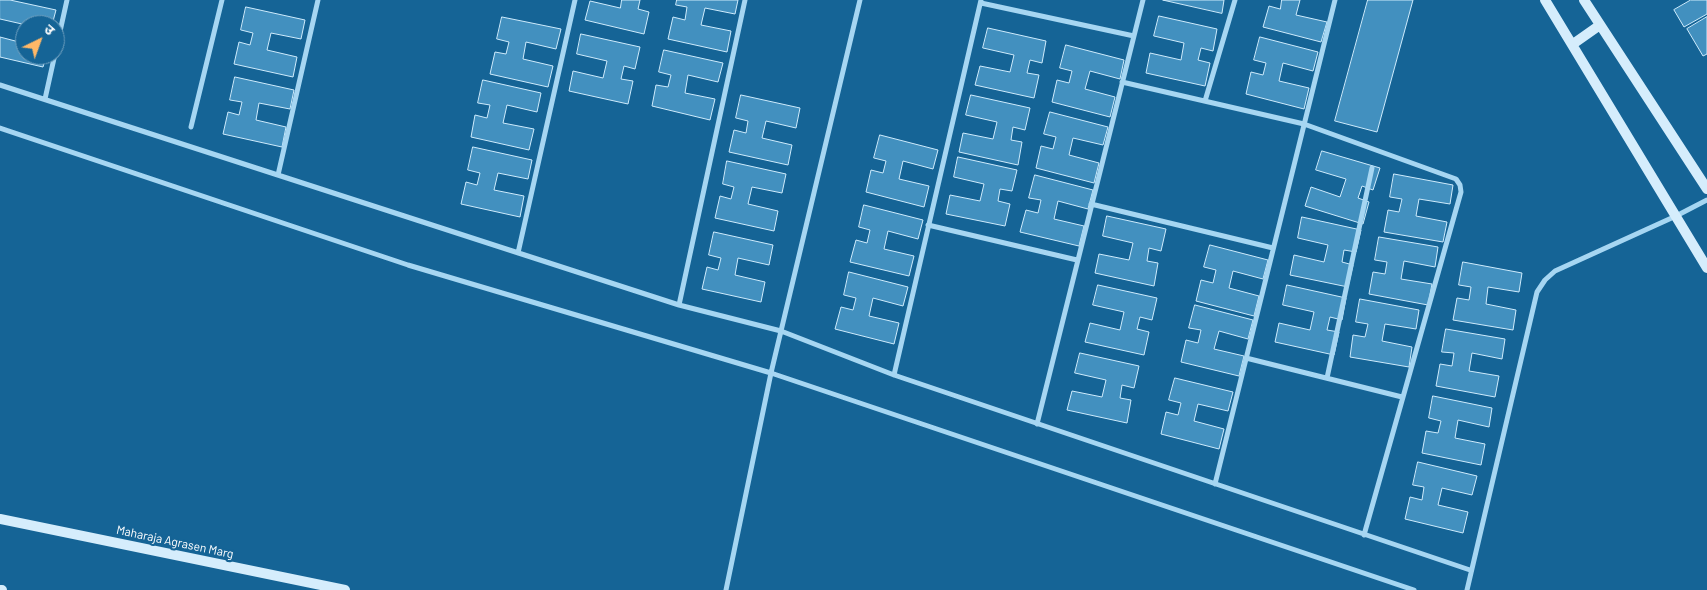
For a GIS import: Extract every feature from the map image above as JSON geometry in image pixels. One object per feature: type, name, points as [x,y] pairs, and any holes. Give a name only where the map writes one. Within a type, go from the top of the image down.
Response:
[{"type":"street","points":[[46,99],[67,0]]},
{"type":"street","points":[[191,127],[222,0]]},
{"type":"street","points":[[278,175],[318,0]]},
{"type":"street","points":[[518,253],[574,0]]},
{"type":"street","points":[[679,304],[745,0]]},
{"type":"street","points":[[726,590],[771,373],[860,0]]},
{"type":"street","points":[[1036,424],[1143,0]]},
{"type":"street","points":[[1205,101],[1234,0]]},
{"type":"street","points":[[1215,484],[1335,0]]},
{"type":"street","points":[[1545,0],[1707,268]]},
{"type":"street","points":[[1584,0],[1707,189]]},
{"type":"street","points":[[894,375],[981,1],[1134,36]]},
{"type":"street","points":[[1572,44],[1600,26]]},
{"type":"street","points":[[1122,82],[1304,124],[1456,179],[1460,185],[1461,192],[1364,535]]},
{"type":"street","points":[[0,85],[679,304],[781,331],[894,375],[1470,570]]},
{"type":"street","points":[[0,128],[408,265],[771,373],[1414,590]]},
{"type":"street","points":[[1327,378],[1372,168]]},
{"type":"street","points":[[1467,590],[1470,570],[1537,292],[1545,280],[1555,271],[1707,200]]},
{"type":"street","points":[[1091,204],[1273,248]]},
{"type":"street","points":[[928,225],[1077,260]]},
{"type":"street","points":[[1246,358],[1402,397]]},
{"type":"street","name":"Maharaja Agrasen Marg","points":[[0,519],[345,590]]},
{"type":"building","points":[[0,0],[10,0],[56,10],[55,15],[15,15],[15,22],[0,19]]},
{"type":"building","points":[[622,0],[640,0],[638,9],[649,12],[644,34],[585,20],[590,1],[620,8]]},
{"type":"building","points":[[677,0],[738,0],[735,14],[705,8],[701,25],[731,31],[727,52],[668,39],[673,17],[685,20],[687,7],[676,5]]},
{"type":"building","points":[[1163,0],[1224,0],[1222,13]]},
{"type":"building","points":[[1282,0],[1300,0],[1296,15],[1327,22],[1321,42],[1263,27],[1269,6],[1280,9]]},
{"type":"building","points":[[1368,0],[1413,0],[1377,132],[1335,121]]},
{"type":"building","points":[[1691,0],[1707,0],[1707,14],[1684,27],[1674,10]]},
{"type":"building","points":[[246,7],[305,20],[301,39],[271,33],[267,50],[297,57],[293,77],[234,64],[239,42],[250,45],[253,33],[241,30]]},
{"type":"building","points":[[1159,16],[1217,29],[1213,51],[1201,48],[1198,60],[1210,63],[1205,86],[1146,73],[1150,53],[1181,60],[1184,43],[1154,36]]},
{"type":"building","points":[[502,17],[561,29],[556,49],[526,42],[523,59],[553,66],[548,87],[490,74],[495,52],[506,54],[509,42],[497,39]]},
{"type":"building","points":[[1707,17],[1707,54],[1703,56],[1687,29]]},
{"type":"building","points":[[988,28],[1046,41],[1042,63],[1030,60],[1027,73],[1039,75],[1034,98],[975,85],[980,66],[1010,72],[1014,55],[983,48]]},
{"type":"building","points":[[581,34],[640,47],[635,69],[624,66],[621,79],[633,81],[628,104],[569,91],[573,71],[603,78],[607,61],[577,54]]},
{"type":"building","points":[[0,37],[15,41],[15,60],[0,57]]},
{"type":"building","points":[[1260,37],[1318,52],[1313,71],[1283,63],[1279,81],[1309,88],[1304,109],[1246,94],[1251,72],[1263,75],[1266,63],[1254,60]]},
{"type":"building","points":[[1066,45],[1124,60],[1120,79],[1090,71],[1085,89],[1115,97],[1110,117],[1052,102],[1057,80],[1069,83],[1072,71],[1060,68]]},
{"type":"building","points":[[664,50],[723,63],[718,82],[688,75],[685,93],[715,99],[710,120],[652,106],[656,85],[668,87],[671,75],[659,72]]},
{"type":"building","points":[[235,77],[294,90],[290,109],[259,103],[256,120],[286,127],[282,147],[223,134],[228,112],[239,115],[242,102],[230,100]]},
{"type":"building","points":[[483,80],[541,93],[537,112],[507,105],[503,123],[534,129],[529,150],[471,137],[475,115],[487,118],[490,105],[478,103]]},
{"type":"building","points":[[741,95],[800,108],[796,128],[766,121],[762,138],[792,145],[788,165],[729,152],[734,130],[746,133],[748,121],[736,118]]},
{"type":"building","points":[[971,95],[1030,108],[1025,130],[1013,127],[1011,140],[1022,142],[1018,165],[959,152],[963,133],[993,139],[997,122],[966,115]]},
{"type":"building","points":[[1050,112],[1108,127],[1103,145],[1073,138],[1069,155],[1099,163],[1094,183],[1036,168],[1041,146],[1053,149],[1056,137],[1044,134]]},
{"type":"building","points":[[880,135],[938,150],[933,169],[903,161],[899,179],[929,186],[924,207],[866,192],[871,170],[883,173],[886,161],[874,158]]},
{"type":"building","points":[[473,147],[532,160],[528,179],[498,173],[494,190],[524,196],[520,217],[461,204],[466,182],[477,185],[480,173],[468,170]]},
{"type":"building","points":[[1322,151],[1380,168],[1373,190],[1362,186],[1358,198],[1369,202],[1363,224],[1305,206],[1311,187],[1340,197],[1346,179],[1316,170]]},
{"type":"building","points":[[958,157],[1017,170],[1012,191],[1000,189],[998,201],[1010,204],[1005,226],[946,214],[950,195],[980,201],[984,184],[954,177]]},
{"type":"building","points":[[727,161],[786,174],[782,193],[752,187],[748,204],[778,211],[774,231],[715,218],[720,196],[731,199],[734,187],[723,184]]},
{"type":"building","points":[[1394,174],[1453,185],[1450,204],[1419,199],[1416,216],[1447,222],[1443,242],[1384,232],[1388,210],[1399,212],[1402,199],[1390,197]]},
{"type":"building","points":[[1035,175],[1093,190],[1088,209],[1058,201],[1054,219],[1084,226],[1079,246],[1020,232],[1026,210],[1038,213],[1041,200],[1029,198]]},
{"type":"building","points":[[864,205],[923,220],[918,239],[888,231],[884,249],[914,256],[909,276],[850,262],[856,240],[867,243],[870,230],[859,227]]},
{"type":"building","points":[[1107,216],[1166,229],[1161,251],[1149,248],[1147,261],[1158,263],[1154,286],[1095,273],[1099,254],[1129,260],[1133,243],[1103,236]]},
{"type":"building","points":[[1302,217],[1361,230],[1356,252],[1344,250],[1342,262],[1353,265],[1348,287],[1290,275],[1294,255],[1324,262],[1328,245],[1298,238]]},
{"type":"building","points":[[714,232],[773,245],[769,265],[738,258],[735,275],[765,282],[761,302],[702,289],[707,267],[718,270],[721,258],[709,255]]},
{"type":"building","points":[[1379,237],[1438,247],[1435,267],[1404,261],[1401,279],[1432,284],[1428,305],[1369,294],[1373,272],[1385,274],[1387,262],[1375,260]]},
{"type":"building","points":[[1210,245],[1268,260],[1263,279],[1233,271],[1229,288],[1259,296],[1254,316],[1196,301],[1201,280],[1213,283],[1216,270],[1204,267]]},
{"type":"building","points":[[1463,262],[1522,273],[1519,292],[1488,287],[1486,304],[1516,310],[1513,330],[1453,320],[1457,298],[1469,300],[1471,287],[1459,285]]},
{"type":"building","points":[[849,272],[908,287],[903,306],[873,298],[869,316],[899,323],[894,344],[835,329],[841,307],[853,310],[856,298],[844,295]]},
{"type":"building","points":[[1098,285],[1157,298],[1152,320],[1140,317],[1137,329],[1149,332],[1144,355],[1085,342],[1090,323],[1120,330],[1124,312],[1093,305]]},
{"type":"building","points":[[1287,285],[1346,298],[1342,320],[1330,317],[1327,330],[1339,332],[1334,355],[1275,342],[1279,323],[1310,330],[1314,312],[1283,305]]},
{"type":"building","points":[[1360,299],[1419,310],[1416,329],[1385,324],[1382,341],[1412,347],[1409,367],[1350,357],[1353,335],[1365,337],[1368,324],[1356,322]]},
{"type":"building","points":[[1195,305],[1253,320],[1248,339],[1219,331],[1214,349],[1244,356],[1239,376],[1181,362],[1186,340],[1198,343],[1201,330],[1189,328]]},
{"type":"building","points":[[1446,329],[1505,339],[1502,359],[1472,353],[1469,371],[1499,376],[1495,397],[1436,386],[1440,364],[1452,366],[1454,353],[1442,352]]},
{"type":"building","points":[[1080,353],[1139,366],[1134,388],[1122,385],[1120,398],[1131,400],[1127,423],[1067,410],[1072,391],[1102,397],[1106,380],[1075,373]]},
{"type":"building","points":[[1175,378],[1233,392],[1228,411],[1198,404],[1194,421],[1224,429],[1219,449],[1161,434],[1166,412],[1178,415],[1181,403],[1169,400]]},
{"type":"building","points":[[1433,396],[1492,408],[1489,427],[1458,420],[1455,438],[1485,444],[1481,465],[1422,453],[1426,431],[1438,433],[1441,421],[1429,418]]},
{"type":"building","points":[[1418,462],[1477,476],[1472,495],[1442,488],[1438,505],[1468,512],[1463,533],[1405,519],[1410,497],[1422,500],[1424,487],[1413,485]]}]
